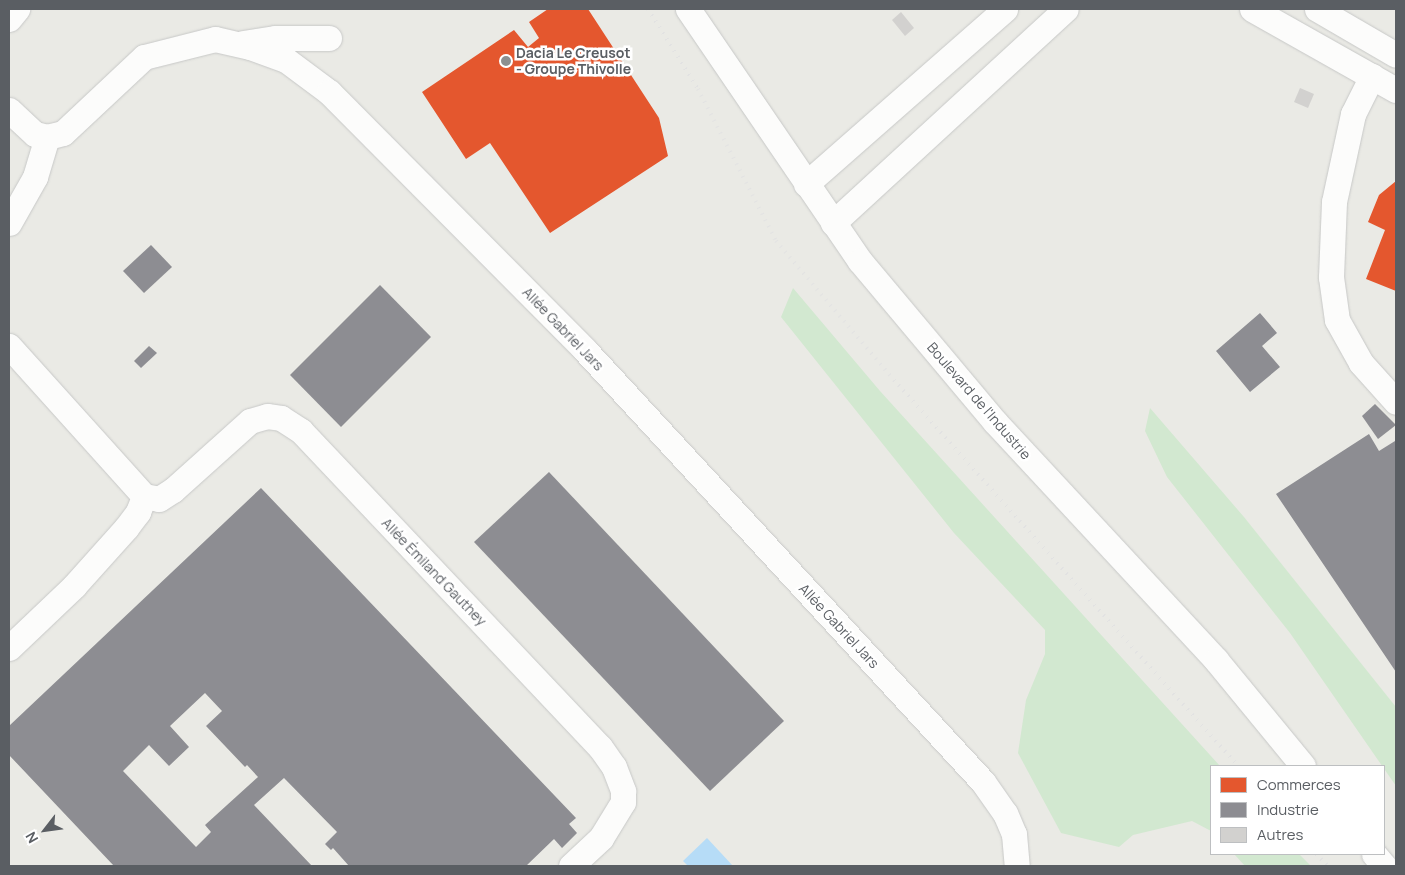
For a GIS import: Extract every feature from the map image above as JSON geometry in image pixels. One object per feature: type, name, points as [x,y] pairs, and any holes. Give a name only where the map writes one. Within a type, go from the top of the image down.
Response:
[{"type":"street","points":[[9,19],[17,9]]},
{"type":"street","name":"Boulevard de l'Industrie","points":[[688,9],[860,261],[994,422],[1216,660],[1302,765]]},
{"type":"street","points":[[806,184],[1004,9]]},
{"type":"street","points":[[833,223],[1066,9]]},
{"type":"street","points":[[1252,9],[1396,90]]},
{"type":"street","points":[[1317,9],[1396,55]]},
{"type":"street","points":[[238,44],[275,38],[329,38]]},
{"type":"street","name":"Allée Gabriel Jars","points":[[47,137],[63,133],[144,57],[215,39],[238,44],[286,60],[329,92],[584,349],[983,782],[1005,812],[1023,865]]},
{"type":"street","points":[[1372,76],[1353,114],[1334,202],[1331,277],[1337,320],[1361,363],[1396,402]]},
{"type":"street","points":[[9,110],[35,134],[47,137],[35,177],[9,223]]},
{"type":"street","points":[[9,346],[144,496],[138,512],[132,520],[74,586],[9,648]]},
{"type":"street","name":"Allée Émiland Gauthey","points":[[144,496],[159,499],[173,490],[250,421],[267,416],[281,418],[301,432],[600,747],[614,767],[623,790],[623,802],[601,838],[571,866]]},
{"type":"street","points":[[1375,855],[1384,866]]},
{"type":"green space","points":[[793,288],[880,391],[1219,765],[1210,765],[1210,830],[1192,821],[1133,835],[1119,847],[1061,833],[1018,753],[1026,700],[1045,654],[1045,630],[954,533],[781,317]]},
{"type":"green space","points":[[1150,408],[1244,517],[1396,707],[1396,786],[1385,770],[1385,765],[1381,765],[1290,633],[1167,477],[1145,431]]},
{"type":"green space","points":[[1235,855],[1300,855],[1311,866],[1245,866]]},
{"type":"water","points":[[707,838],[733,866],[688,866],[683,861]]},
{"type":"building: Commerces","points":[[548,9],[588,9],[659,118],[668,156],[550,233],[490,143],[466,159],[422,92],[514,30],[528,47],[539,38],[529,22]]},
{"type":"building: Commerces","points":[[1396,181],[1396,291],[1366,279],[1385,230],[1368,222],[1379,195]]},
{"type":"building: Industrie","points":[[151,245],[172,267],[144,293],[123,271]]},
{"type":"building: Industrie","points":[[380,285],[431,337],[341,427],[290,375]]},
{"type":"building: Industrie","points":[[1260,313],[1277,333],[1262,346],[1280,367],[1250,392],[1216,351]]},
{"type":"building: Industrie","points":[[149,346],[157,353],[141,368],[134,361]]},
{"type":"building: Industrie","points":[[1375,404],[1396,425],[1378,439],[1362,416]]},
{"type":"building: Industrie","points":[[1369,434],[1379,451],[1395,441],[1396,443],[1396,672],[1276,494]]},
{"type":"building: Industrie","points":[[549,472],[784,721],[710,791],[474,542]]},
{"type":"building: Industrie","points":[[261,488],[576,818],[569,824],[577,833],[562,848],[554,839],[526,866],[349,866],[333,848],[331,850],[325,844],[337,832],[284,778],[254,805],[312,866],[114,866],[9,755],[9,726]],"holes":[[[205,693],[222,711],[206,726],[245,767],[247,765],[258,777],[205,825],[211,832],[196,847],[123,771],[149,745],[169,766],[189,747],[170,726]]]},
{"type":"building: Autres","points":[[901,12],[914,28],[905,36],[892,20]]},
{"type":"building: Autres","points":[[1300,88],[1314,94],[1308,108],[1294,102]]},
{"type":"railway","points":[[648,9],[698,89],[776,241],[894,380],[1237,765]]},
{"type":"railway","points":[[1317,855],[1328,866]]},
{"type":"place","name":"Dacia Le Creusot - Groupe Thivolle","points":[[506,61]]}]
